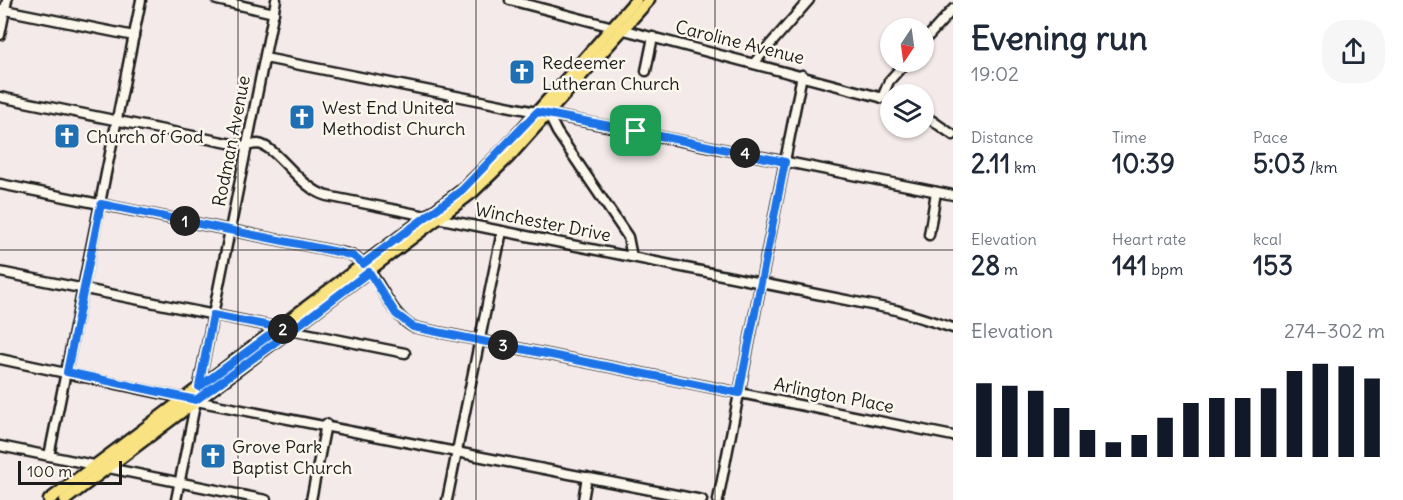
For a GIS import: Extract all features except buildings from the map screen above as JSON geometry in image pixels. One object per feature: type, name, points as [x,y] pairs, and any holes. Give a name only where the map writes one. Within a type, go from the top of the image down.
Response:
[{"type":"main road","points":[[618,28],[636,0]]},
{"type":"main road","points":[[65,500],[108,468],[191,399],[199,387],[279,328],[441,219],[496,171],[543,113],[618,28],[649,0]]},
{"type":"main road","points":[[49,500],[95,465],[292,330],[484,169],[543,113]]},
{"type":"street","points":[[0,35],[2,10],[7,0]]},
{"type":"street","points":[[49,456],[141,0]]},
{"type":"street","points":[[217,0],[274,13]]},
{"type":"street","name":"Rodman Avenue","points":[[199,387],[276,0]]},
{"type":"street","name":"Caroline Avenue","points":[[510,0],[880,97]]},
{"type":"street","points":[[754,63],[809,0]]},
{"type":"street","points":[[934,30],[953,9]]},
{"type":"street","points":[[2,10],[134,36]]},
{"type":"street","points":[[646,71],[653,37]]},
{"type":"street","points":[[265,58],[953,195]]},
{"type":"street","points":[[889,84],[897,72]]},
{"type":"street","points":[[718,500],[802,75]]},
{"type":"street","name":"Winchester Drive","points":[[0,97],[247,146],[258,144],[267,148],[306,186],[319,194],[896,310],[953,328]]},
{"type":"street","points":[[543,113],[628,237],[632,257]]},
{"type":"street","points":[[934,122],[953,135]]},
{"type":"street","points":[[0,184],[349,254],[366,268]]},
{"type":"street","points":[[929,235],[936,192]]},
{"type":"street","points":[[447,500],[502,231]]},
{"type":"street","name":"Arlington Place","points":[[366,268],[396,314],[406,323],[479,340],[953,436]]},
{"type":"street","points":[[0,272],[405,353]]},
{"type":"street","points":[[0,359],[702,500]]},
{"type":"street","points":[[176,500],[191,399]]},
{"type":"street","points":[[311,500],[326,424]]},
{"type":"street","points":[[0,446],[266,500]]},
{"type":"street","points":[[583,500],[588,477]]},
{"type":"place","name":"Redeemer Lutheran Church","points":[[522,72]]},
{"type":"place","name":"West End United Methodist Church","points":[[302,117]]},
{"type":"place","name":"Church of God","points":[[67,136]]},
{"type":"place","name":"Grove Park Baptist Church","points":[[213,456]]},
{"type":"route","points":[[636,131],[537,112],[506,147],[462,190],[363,264],[349,254],[101,204],[67,372],[196,400],[292,330],[279,328],[199,387],[213,315],[292,330],[369,272],[396,314],[413,327],[739,393],[785,162],[636,131]]}]
